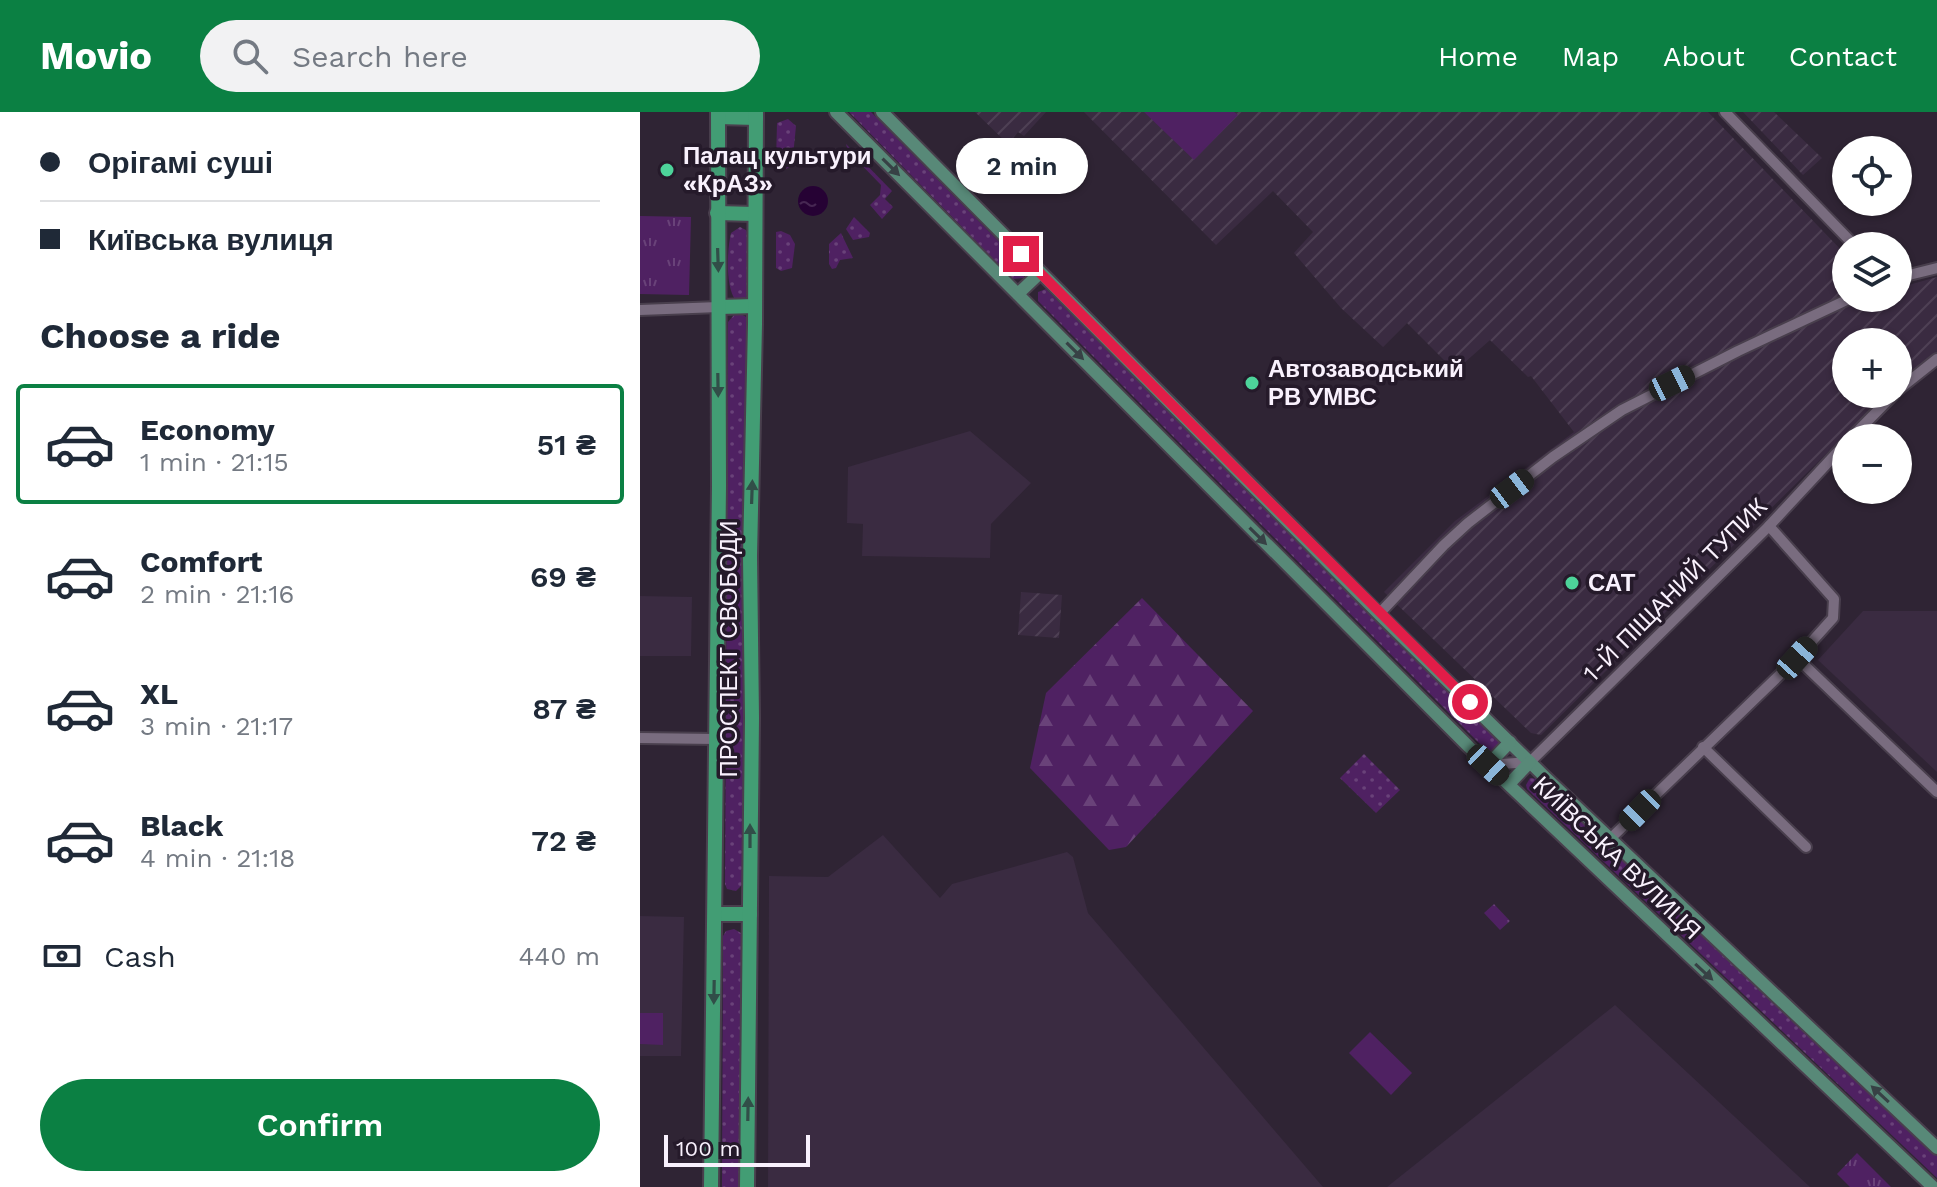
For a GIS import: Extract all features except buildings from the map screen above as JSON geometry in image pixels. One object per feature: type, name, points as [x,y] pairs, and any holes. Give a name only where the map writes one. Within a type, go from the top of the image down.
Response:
[{"type":"highway","points":[[718,114],[756,115]]},
{"type":"highway","name":"ПРОСПЕКТ СВОБОДИ","points":[[711,1187],[716,914],[718,114]]},
{"type":"highway","name":"ПРОСПЕКТ СВОБОДИ","points":[[747,1187],[756,115]]},
{"type":"highway","points":[[717,213],[755,214]]},
{"type":"highway","points":[[719,307],[755,306]]},
{"type":"highway","points":[[716,914],[750,914]]},
{"type":"main road","name":"КИЇВСЬКА ВУЛИЦЯ","points":[[836,112],[1488,765],[1933,1187]]},
{"type":"main road","name":"КИЇВСЬКА ВУЛИЦЯ","points":[[882,112],[1379,614],[1610,839],[1937,1148]]},
{"type":"main road","points":[[1018,294],[1040,273]]},
{"type":"main road","points":[[1488,765],[1510,742]]},
{"type":"main road","points":[[1509,784],[1530,762]]},
{"type":"street","points":[[1725,112],[1841,232]]},
{"type":"street","points":[[1912,273],[1937,268]]},
{"type":"street","points":[[640,310],[719,307]]},
{"type":"street","points":[[1379,614],[1468,523],[1553,457],[1622,410],[1832,307]]},
{"type":"street","points":[[1912,379],[1937,359]]},
{"type":"street","points":[[1865,424],[1880,408]]},
{"type":"street","name":"1-Й ПІЩАНИЙ ТУПИК","points":[[1530,762],[1769,526],[1832,458]]},
{"type":"street","points":[[1610,839],[1797,658],[1833,618],[1834,599],[1769,526]]},
{"type":"street","points":[[1797,658],[1937,792]]},
{"type":"street","points":[[640,738],[716,739]]},
{"type":"street","points":[[1703,747],[1806,847]]},
{"type":"street","points":[[1488,765],[1530,762]]},
{"type":"shaded area","points":[[975,112],[1046,112],[1024,136],[1018,132],[1008,144]]},
{"type":"shaded area","points":[[1084,112],[1708,112],[1832,240],[1832,312],[1912,312],[1912,284],[1937,277],[1937,353],[1912,370],[1912,328],[1832,328],[1832,408],[1873,408],[1857,424],[1832,424],[1832,448],[1541,735],[1531,733],[1384,592],[1455,521],[1574,432],[1531,376],[1528,377],[1490,340],[1455,371],[1407,323],[1383,347],[1341,308],[1294,253],[1313,232],[1273,191],[1216,245]]},
{"type":"shaded area","points":[[1743,112],[1774,112],[1822,158],[1803,175]]},
{"type":"shaded area","points":[[970,431],[1031,483],[991,524],[990,558],[862,556],[863,524],[847,523],[848,467]]},
{"type":"shaded area","points":[[1021,592],[1062,595],[1059,638],[1018,635]]},
{"type":"shaded area","points":[[640,596],[692,597],[691,656],[640,656]]},
{"type":"shaded area","points":[[1863,611],[1937,611],[1937,772],[1818,660]]},
{"type":"shaded area","points":[[883,835],[940,898],[952,884],[1067,852],[1073,857],[1088,913],[1323,1187],[768,1187],[769,876],[828,877]]},
{"type":"shaded area","points":[[640,916],[684,917],[681,1056],[640,1056]]},
{"type":"shaded area","points":[[1615,1005],[1810,1187],[1387,1187]]},
{"type":"green space","points":[[849,112],[871,112],[1025,268],[1024,278],[1013,279]]},
{"type":"green space","points":[[1144,112],[1234,112],[1238,115],[1194,160]]},
{"type":"green space","points":[[788,119],[796,126],[792,166],[786,169],[777,167],[776,162],[777,123]]},
{"type":"green space","points":[[846,144],[892,191],[885,199],[893,207],[882,219],[870,205],[880,195],[881,185],[848,151]]},
{"type":"green space","points":[[640,216],[691,217],[689,295],[640,294]]},
{"type":"green space","points":[[854,217],[870,233],[869,237],[853,240],[846,229]]},
{"type":"green space","points":[[740,227],[749,236],[749,290],[745,299],[736,301],[730,287],[728,258],[731,233]]},
{"type":"green space","points":[[776,232],[790,235],[795,244],[792,268],[781,271],[776,268]]},
{"type":"green space","points":[[841,233],[853,258],[840,260],[832,269],[829,244]]},
{"type":"green space","points":[[1046,289],[1500,741],[1493,753],[1488,752],[1038,301],[1038,292]]},
{"type":"green space","points":[[741,314],[748,318],[749,324],[743,884],[736,891],[727,889],[725,884],[728,322],[734,315]]},
{"type":"green space","points":[[1142,598],[1253,711],[1126,847],[1109,850],[1030,768],[1046,693]]},
{"type":"green space","points":[[1364,754],[1400,790],[1376,813],[1340,778]]},
{"type":"green space","points":[[1530,778],[1538,779],[1937,1156],[1937,1178],[1527,789]]},
{"type":"green space","points":[[1494,904],[1510,921],[1500,930],[1484,913]]},
{"type":"green space","points":[[734,929],[741,933],[743,939],[741,1187],[722,1187],[723,936],[726,931]]},
{"type":"green space","points":[[640,1013],[663,1013],[663,1045],[640,1044]]},
{"type":"green space","points":[[1370,1032],[1412,1073],[1391,1095],[1349,1053]]},
{"type":"green space","points":[[1857,1153],[1891,1187],[1850,1187],[1837,1174]]},
{"type":"water","points":[[813,186],[824,190],[828,201],[824,212],[813,216],[802,212],[798,201],[802,190]]},
{"type":"place","name":"Палац культури «КрАЗ»","points":[[667,170]]},
{"type":"place","name":"Автозаводський РВ УМВС","points":[[1252,383]]},
{"type":"place","name":"САТ","points":[[1572,583]]},
{"type":"route","points":[[1021,254],[1470,702]]}]
